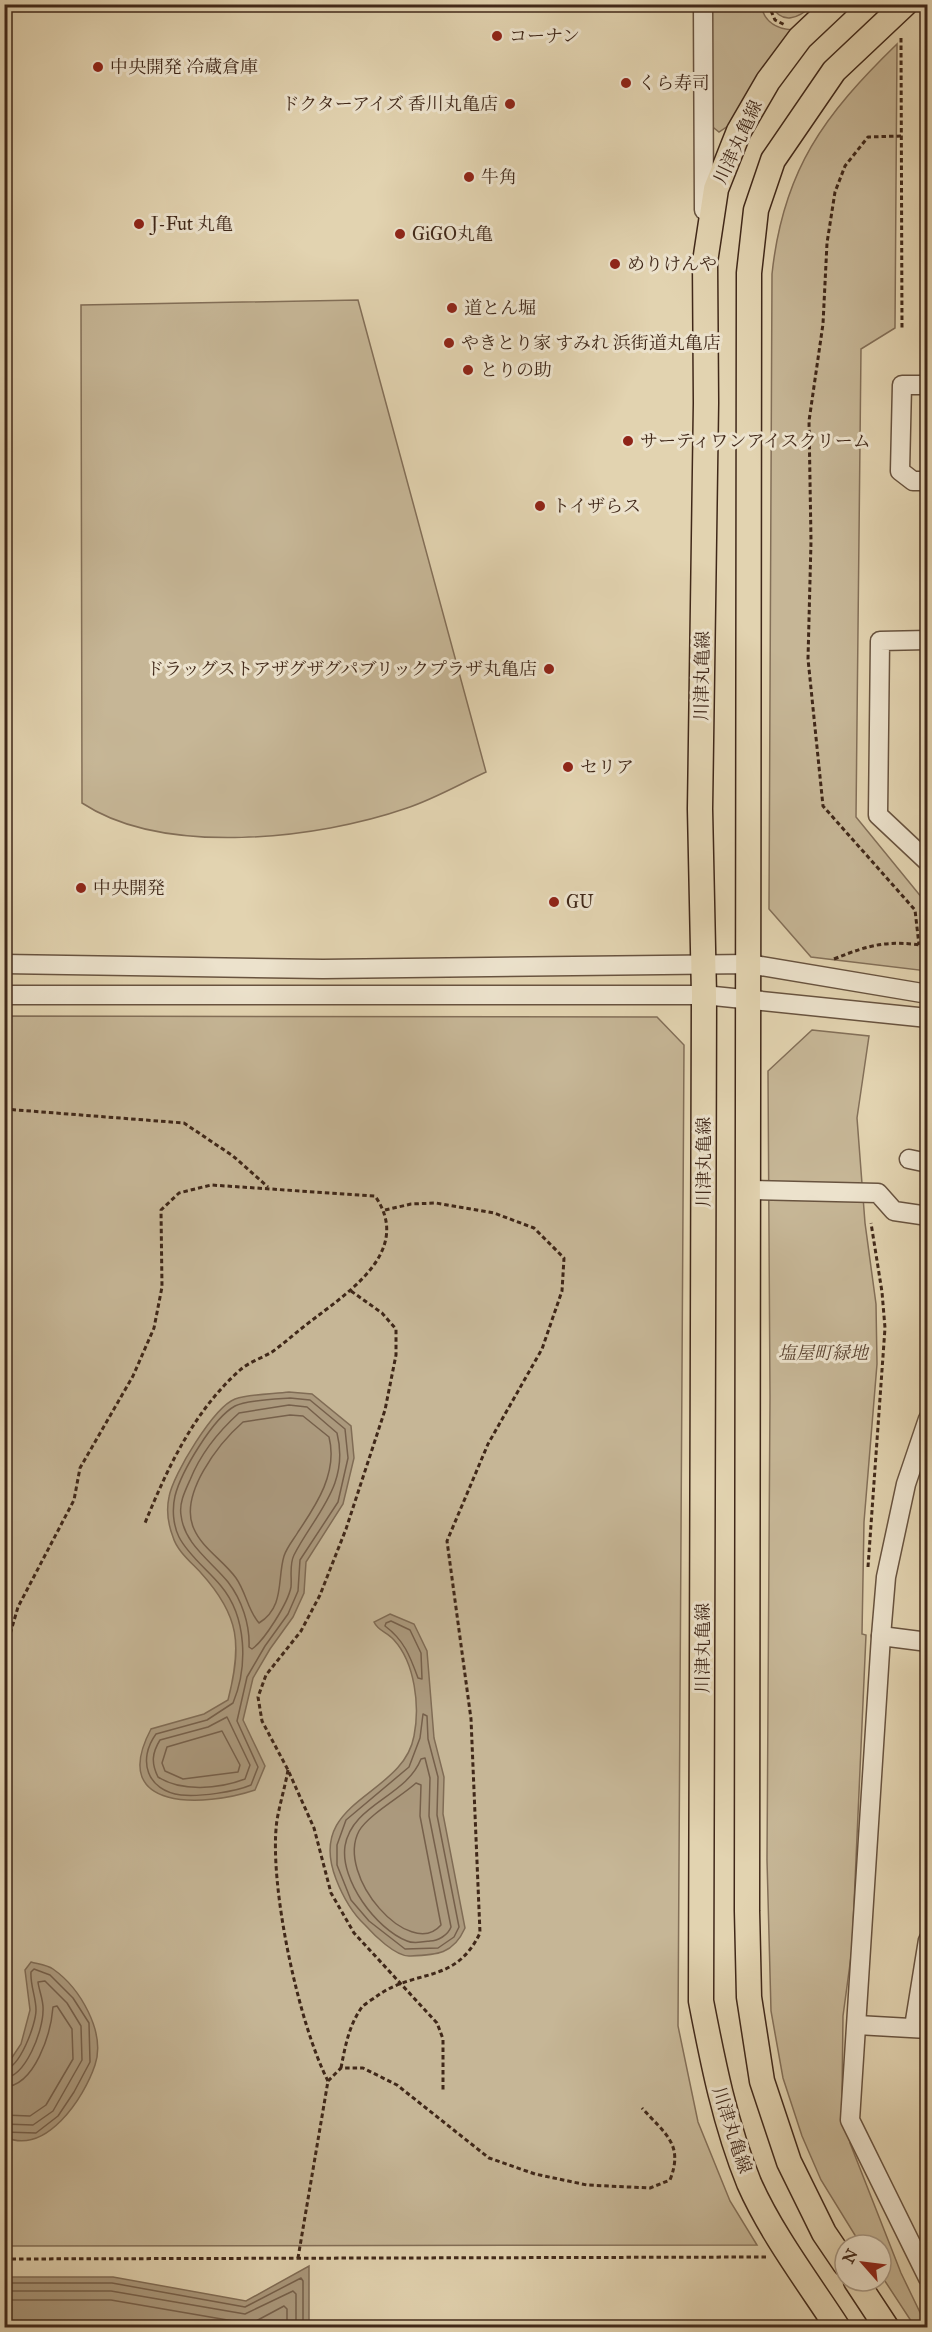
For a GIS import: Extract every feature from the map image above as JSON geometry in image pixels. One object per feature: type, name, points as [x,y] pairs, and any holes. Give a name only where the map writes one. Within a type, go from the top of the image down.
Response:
[{"type":"main road","name":"川津丸亀線","points":[[836,4],[800,38],[768,81],[739,131],[716,189],[705,262],[706,403],[700,809],[704,995],[701,2001],[717,2087],[750,2184],[792,2258],[838,2328]]},
{"type":"main road","points":[[833,2246],[824,2233],[789,2162],[762,2081],[749,1997],[747,1911],[749,285],[756,210],[773,160],[834,71],[905,4]]},
{"type":"main road","points":[[864,2293],[887,2328]]},
{"type":"street","points":[[703,4],[705,262]]},
{"type":"street","points":[[927,385],[902,385],[900,471],[913,481],[927,481]]},
{"type":"street","points":[[927,640],[880,641],[878,815],[927,862]]},
{"type":"street","points":[[4,964],[323,969],[749,964],[927,994]]},
{"type":"street","points":[[4,995],[704,995],[927,1018]]},
{"type":"street","points":[[909,1159],[927,1163]]},
{"type":"street","points":[[748,1190],[878,1193],[894,1211],[927,1216]]},
{"type":"street","points":[[927,1419],[906,1485],[886,1577],[850,2120],[927,2278]]},
{"type":"street","points":[[881,1636],[927,1642]]},
{"type":"street","points":[[857,2025],[920,2028],[927,1940]]},
{"type":"path","points":[[901,30],[902,330]]},
{"type":"path","points":[[901,136],[868,137],[845,166],[835,192],[827,243],[823,324],[809,421],[811,541],[808,659],[823,806],[915,910],[919,945]]},
{"type":"path","points":[[815,975],[834,959],[871,944],[927,946]]},
{"type":"path","points":[[4,1109],[184,1123],[233,1156],[269,1188]]},
{"type":"path","points":[[4,1656],[18,1607],[74,1500],[80,1468],[133,1376],[154,1328],[162,1287],[161,1210],[179,1193],[210,1185],[375,1196],[384,1210],[386,1237],[372,1270],[351,1291],[271,1352],[242,1369],[210,1403],[180,1444],[145,1523]]},
{"type":"path","points":[[298,2258],[328,2081],[341,2068],[348,2036],[363,2006],[389,1988],[457,1964],[471,1952],[480,1933],[471,1719],[447,1541],[488,1444],[542,1349],[562,1291],[564,1258],[534,1228],[494,1213],[436,1203],[411,1204],[384,1210]]},
{"type":"path","points":[[868,1577],[885,1328],[871,1223]]},
{"type":"path","points":[[351,1291],[382,1313],[396,1329],[396,1355],[385,1410],[346,1529],[320,1595],[301,1631],[266,1675],[258,1697],[262,1721],[288,1770],[314,1828],[331,1893],[354,1933],[437,2023],[442,2039],[443,2092]]},
{"type":"path","points":[[288,1770],[277,1821],[276,1858],[285,1932],[298,1995],[318,2062],[328,2081]]},
{"type":"path","points":[[341,2068],[363,2068],[397,2085],[489,2158],[535,2175],[587,2185],[650,2188],[670,2180],[677,2163],[672,2142],[642,2108]]},
{"type":"path","points":[[4,2259],[772,2257]]},
{"type":"green space","points":[[710,5],[761,5],[765,16],[772,24],[793,30],[752,85],[731,124],[719,132],[709,124]]},
{"type":"green space","points":[[771,5],[813,5],[796,16],[785,18],[775,12]]},
{"type":"green space","points":[[897,44],[895,328],[861,349],[856,817],[927,904],[927,971],[811,957],[769,909],[772,274],[786,204],[797,174],[811,147],[848,95]]},
{"type":"green space","points":[[358,300],[486,772],[407,808],[330,828],[287,834],[242,837],[197,836],[155,831],[116,820],[82,803],[81,305]]},
{"type":"green space","points":[[5,1016],[657,1017],[684,1045],[678,2026],[698,2122],[730,2201],[757,2245],[5,2246]]},
{"type":"green space","name":"塩屋町緑地","points":[[812,1030],[869,1036],[857,1118],[865,1223],[876,1304],[877,1364],[864,1522],[862,1634],[866,1635],[852,1949],[843,2016],[842,2096],[850,2143],[885,2233],[854,2233],[821,2180],[802,2136],[783,2078],[771,2011],[767,1860],[770,1397],[768,1071]]},
{"type":"green space","name":"塩屋町緑地","points":[[893,2253],[927,2327],[915,2327],[893,2293]]},
{"type":"water","points":[[289,1392],[312,1394],[351,1426],[354,1458],[343,1504],[306,1562],[304,1593],[293,1617],[253,1678],[243,1720],[265,1766],[255,1790],[211,1799],[189,1800],[168,1797],[151,1789],[142,1776],[141,1756],[151,1729],[204,1714],[228,1700],[236,1647],[234,1632],[224,1603],[175,1542],[168,1512],[169,1497],[186,1458],[206,1427],[226,1405],[241,1397]]},
{"type":"water","points":[[390,1614],[414,1624],[427,1651],[434,1738],[444,1777],[443,1814],[465,1928],[455,1944],[443,1952],[427,1955],[409,1956],[397,1953],[360,1920],[348,1904],[339,1886],[330,1852],[334,1831],[344,1815],[393,1773],[406,1756],[414,1736],[416,1699],[407,1660],[394,1640],[374,1622]]},
{"type":"water","points":[[31,1962],[53,1969],[63,1977],[81,1999],[94,2025],[97,2052],[90,2078],[82,2093],[61,2120],[49,2131],[35,2138],[20,2141],[5,2137],[5,2068],[21,2044],[30,2010],[25,1970]]},
{"type":"water","points":[[309,2266],[309,2327],[5,2327],[5,2277],[113,2277],[246,2301]]},
{"type":"place","name":"コーナン","points":[[497,36]]},
{"type":"place","name":"中央開発 冷蔵倉庫","points":[[98,67]]},
{"type":"place","name":"くら寿司","points":[[626,83]]},
{"type":"place","name":"ドクターアイズ 香川丸亀店","points":[[510,104]]},
{"type":"place","name":"牛角","points":[[469,177]]},
{"type":"place","name":"J-Fut 丸亀","points":[[139,224]]},
{"type":"place","name":"GiGO丸亀","points":[[400,234]]},
{"type":"place","name":"めりけんや","points":[[615,264]]},
{"type":"place","name":"道とん堀","points":[[452,308]]},
{"type":"place","name":"やきとり家 すみれ 浜街道丸亀店","points":[[449,343]]},
{"type":"place","name":"とりの助","points":[[468,370]]},
{"type":"place","name":"サーティワンアイスクリーム","points":[[628,441]]},
{"type":"place","name":"トイザらス","points":[[540,506]]},
{"type":"place","name":"ドラッグストアザグザグパブリックプラザ丸亀店","points":[[549,669]]},
{"type":"place","name":"セリア","points":[[568,767]]},
{"type":"place","name":"中央開発","points":[[81,888]]},
{"type":"place","name":"GU","points":[[554,902]]}]
